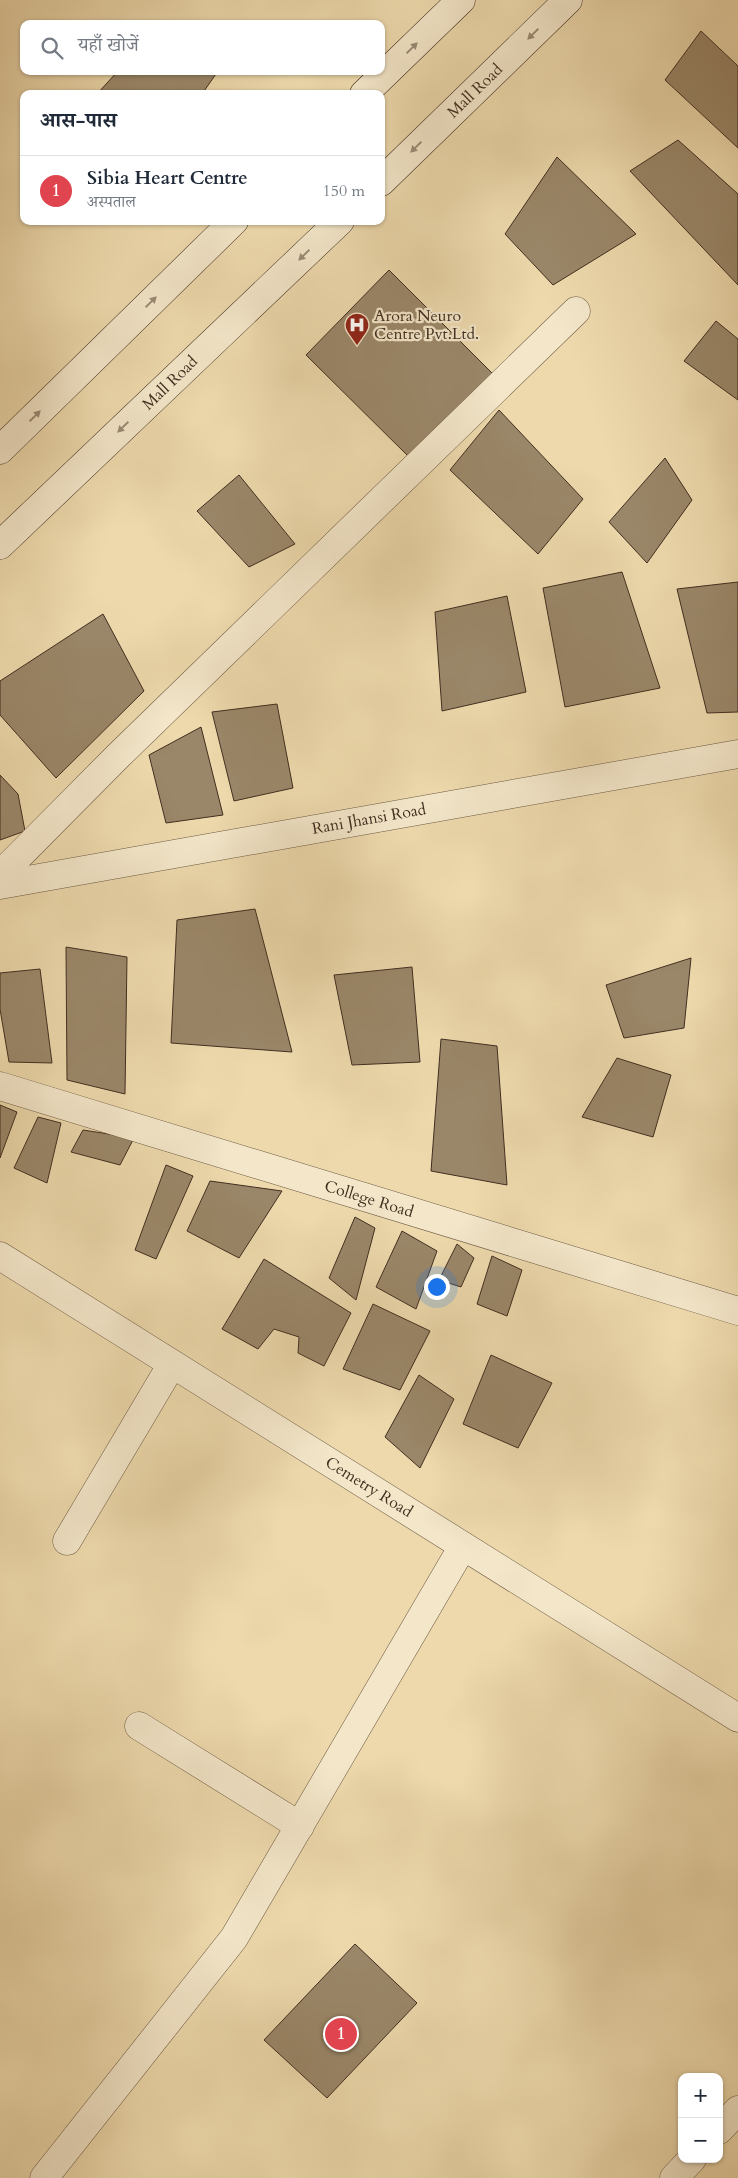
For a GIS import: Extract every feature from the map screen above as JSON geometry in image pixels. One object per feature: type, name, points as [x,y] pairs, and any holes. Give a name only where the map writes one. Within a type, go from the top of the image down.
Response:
[{"type":"street","points":[[385,74],[461,0]]},
{"type":"street","name":"Mall Road","points":[[385,178],[568,0]]},
{"type":"street","points":[[368,90],[384,75]]},
{"type":"street","points":[[0,450],[230,225]]},
{"type":"street","name":"Mall Road","points":[[0,545],[336,225]]},
{"type":"street","points":[[0,875],[118,756],[576,311]]},
{"type":"street","name":"Rani Jhansi Road","points":[[0,885],[738,754]]},
{"type":"street","name":"College Road","points":[[0,1086],[738,1311]]},
{"type":"street","name":"Cemetry Road","points":[[0,1256],[738,1718]]},
{"type":"street","points":[[67,1541],[172,1364]]},
{"type":"street","points":[[44,2178],[234,1938],[463,1546]]},
{"type":"street","points":[[140,1726],[300,1826]]},
{"type":"street","points":[[723,2126],[738,2110]]},
{"type":"street","points":[[674,2178],[688,2163]]},
{"type":"building","points":[[701,31],[738,66],[738,148],[665,80]]},
{"type":"building","points":[[114,75],[215,75],[205,90],[101,90]]},
{"type":"building","points":[[678,140],[738,194],[738,285],[630,171]]},
{"type":"building","points":[[557,157],[636,234],[553,285],[505,234]]},
{"type":"building","points":[[389,270],[493,374],[410,458],[306,355]]},
{"type":"building","points":[[716,321],[738,339],[738,400],[684,361]]},
{"type":"building","points":[[499,410],[583,499],[538,554],[450,470]]},
{"type":"building","points":[[665,458],[692,500],[647,563],[609,522]]},
{"type":"building","points":[[239,475],[295,544],[249,567],[197,511]]},
{"type":"building","points":[[622,572],[660,688],[565,707],[543,588]]},
{"type":"building","points":[[738,582],[738,712],[707,713],[677,589]]},
{"type":"building","points":[[507,596],[526,692],[442,711],[435,612]]},
{"type":"building","points":[[103,614],[144,691],[56,778],[0,715],[0,681]]},
{"type":"building","points":[[277,704],[293,788],[234,801],[212,712]]},
{"type":"building","points":[[201,727],[223,815],[166,823],[149,755]]},
{"type":"building","points":[[0,775],[18,794],[25,831],[0,840]]},
{"type":"building","points":[[255,909],[292,1052],[171,1043],[177,920]]},
{"type":"building","points":[[66,947],[127,957],[125,1094],[67,1080]]},
{"type":"building","points":[[691,958],[684,1028],[624,1038],[606,985]]},
{"type":"building","points":[[412,967],[420,1062],[352,1065],[334,975]]},
{"type":"building","points":[[40,969],[52,1063],[9,1062],[0,1009],[0,973]]},
{"type":"building","points":[[441,1039],[497,1046],[507,1185],[431,1171]]},
{"type":"building","points":[[617,1058],[671,1075],[653,1137],[582,1117]]},
{"type":"building","points":[[0,1105],[17,1112],[0,1158]]},
{"type":"building","points":[[38,1117],[61,1123],[47,1183],[14,1168]]},
{"type":"building","points":[[83,1130],[134,1138],[120,1165],[71,1152]]},
{"type":"building","points":[[166,1165],[193,1176],[156,1259],[135,1250]]},
{"type":"building","points":[[210,1181],[282,1191],[239,1258],[187,1231]]},
{"type":"building","points":[[355,1217],[375,1228],[356,1300],[329,1278]]},
{"type":"building","points":[[402,1231],[437,1251],[416,1309],[376,1287]]},
{"type":"building","points":[[457,1244],[474,1258],[461,1287],[439,1280]]},
{"type":"building","points":[[492,1256],[522,1270],[507,1316],[477,1304]]},
{"type":"building","points":[[264,1259],[351,1313],[324,1366],[298,1353],[299,1337],[274,1329],[258,1349],[222,1329]]},
{"type":"building","points":[[373,1304],[430,1331],[400,1390],[343,1369]]},
{"type":"building","points":[[491,1355],[552,1383],[518,1448],[463,1424]]},
{"type":"building","points":[[419,1375],[454,1399],[420,1468],[385,1437]]},
{"type":"building","points":[[355,1944],[417,2003],[327,2098],[264,2040]]},
{"type":"place","name":"Arora Neuro Centre Pvt.Ltd.","points":[[357,346]]},
{"type":"place","name":"Sibia Heart Centre","points":[[341,2034]]}]
